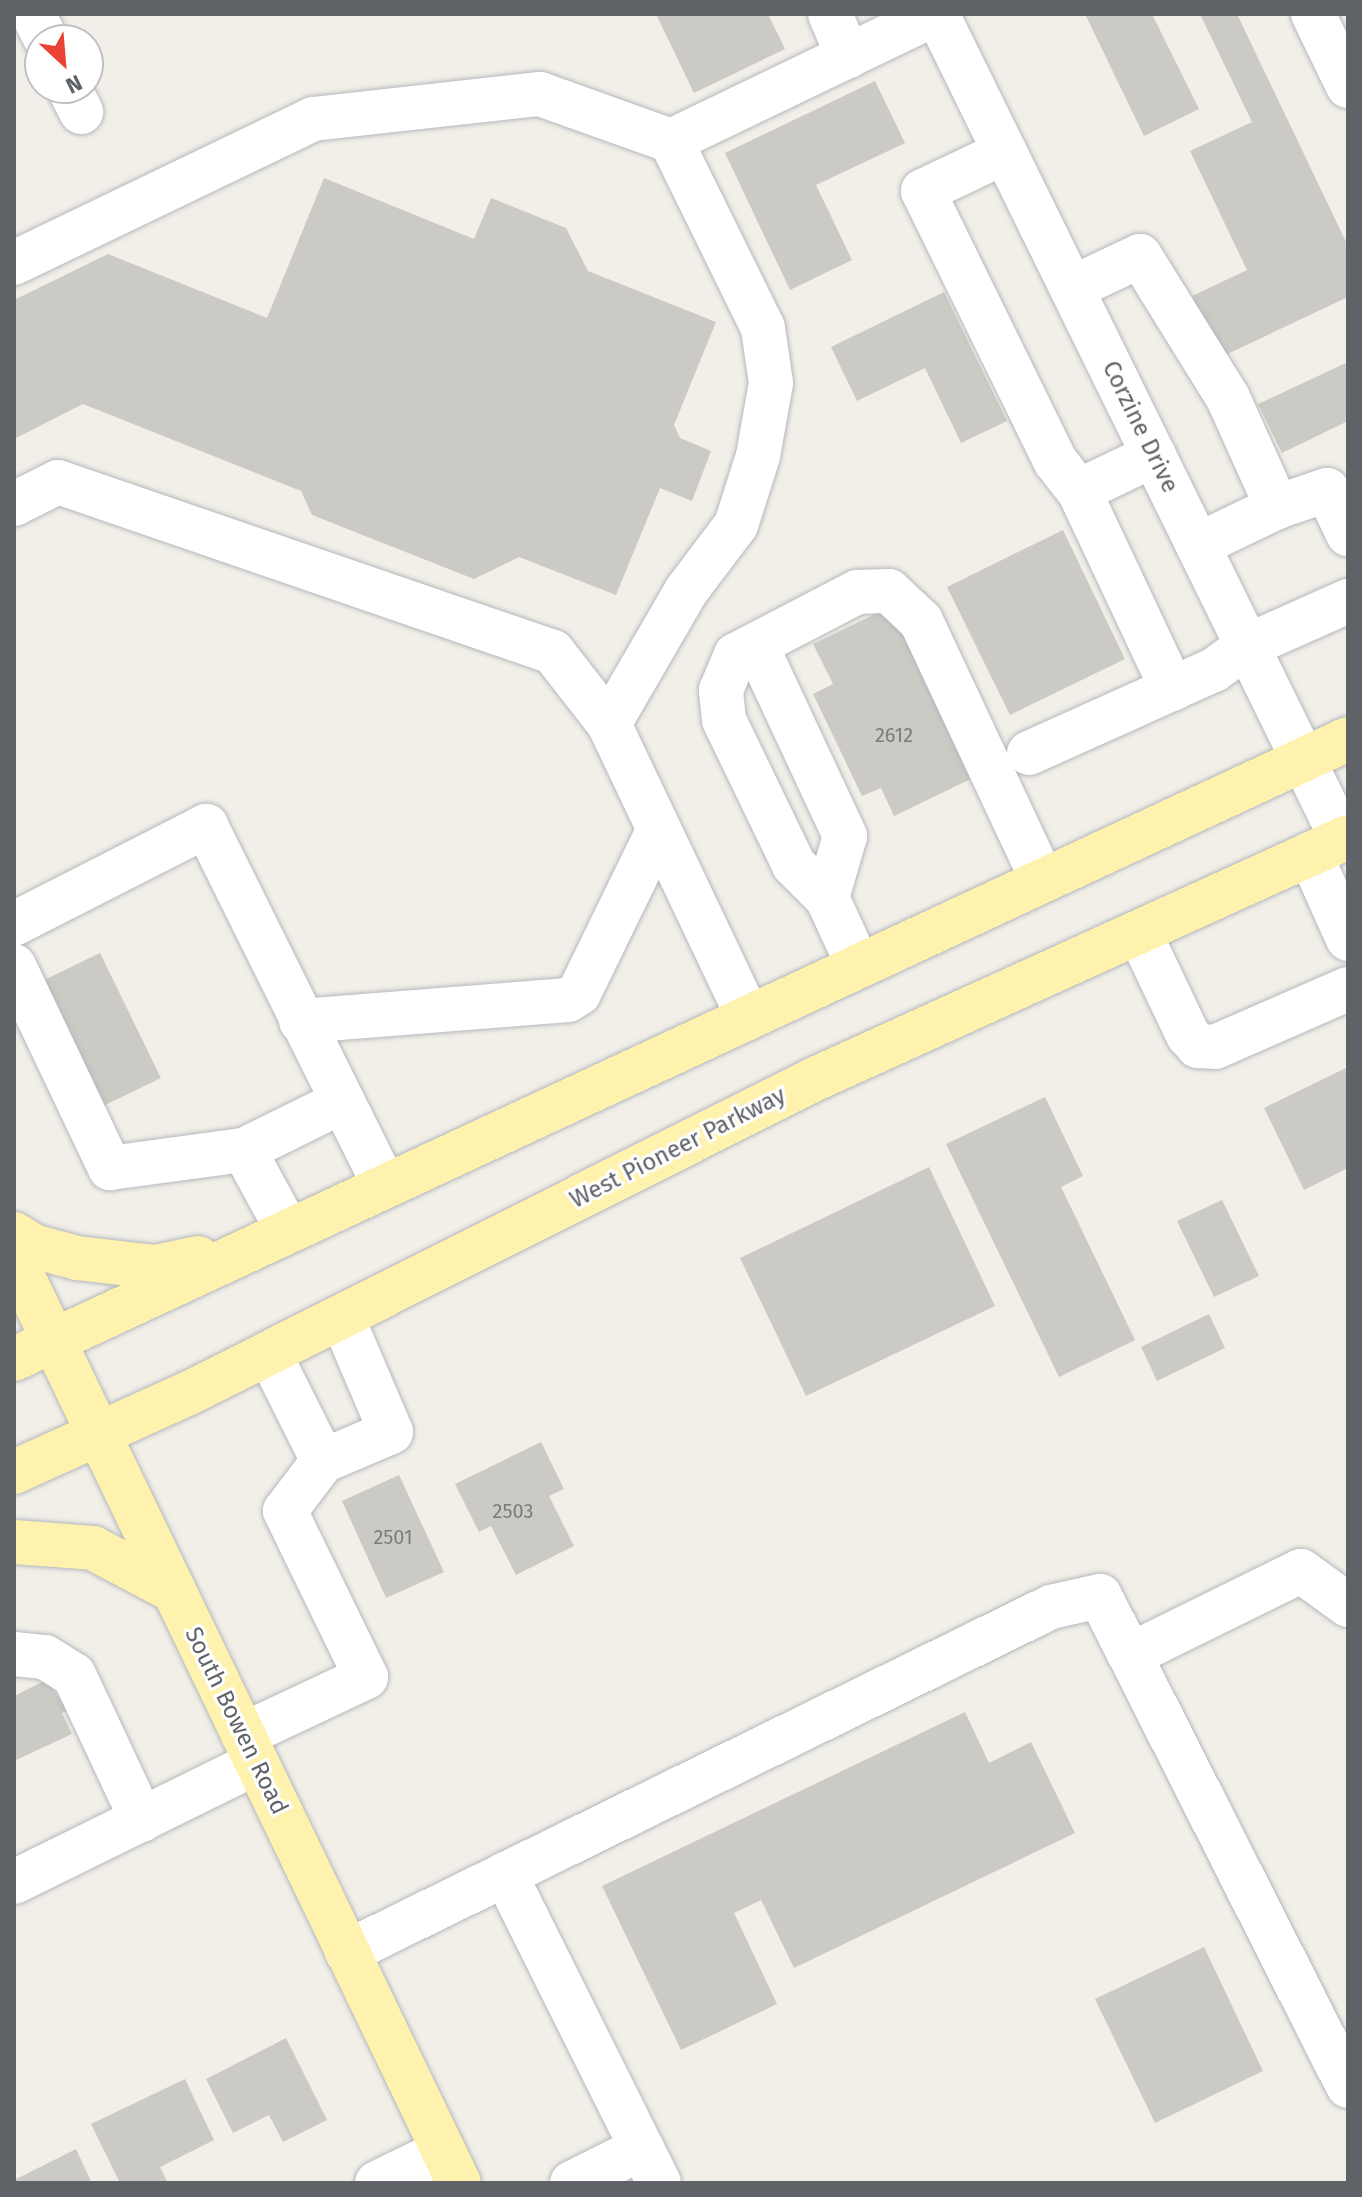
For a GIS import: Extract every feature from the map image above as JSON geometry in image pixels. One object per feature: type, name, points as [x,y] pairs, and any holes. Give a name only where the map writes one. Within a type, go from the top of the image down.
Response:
[{"type":"main road","points":[[14,1359],[1301,757],[1348,739]]},
{"type":"main road","name":"West Pioneer Parkway","points":[[14,1472],[269,1353],[815,1079],[1333,843]]},
{"type":"main road","points":[[14,1234],[33,1246],[77,1258],[155,1267],[272,1239]]},
{"type":"main road","name":"South Bowen Road","points":[[14,1258],[451,2167]]},
{"type":"main road","points":[[14,1542],[93,1548],[174,1591]]},
{"type":"street","points":[[830,14],[848,56]]},
{"type":"street","points":[[671,141],[936,14]]},
{"type":"street","name":"Corzine Drive","points":[[936,14],[1301,757],[1333,843],[1348,939]]},
{"type":"street","points":[[1313,14],[1348,86]]},
{"type":"street","points":[[14,263],[313,119],[540,94],[671,141],[763,328],[771,383],[758,456],[736,525],[686,591],[609,724]]},
{"type":"street","points":[[1005,152],[923,191],[1056,462],[1079,491],[1172,689]]},
{"type":"street","points":[[1072,288],[1140,256],[1228,398],[1277,507]]},
{"type":"street","points":[[1079,491],[1154,455]]},
{"type":"street","points":[[14,504],[58,482],[553,652],[609,724],[748,1017]]},
{"type":"street","points":[[1198,545],[1277,507],[1327,490],[1348,534]]},
{"type":"street","points":[[858,965],[827,898],[794,865],[724,720],[721,690],[736,655],[857,592],[889,591],[921,621],[1042,879]]},
{"type":"street","points":[[1029,753],[1214,670],[1247,646],[1348,601]]},
{"type":"street","points":[[756,645],[845,836],[827,898]]},
{"type":"street","points":[[14,924],[206,826],[385,1186]]},
{"type":"street","points":[[301,1021],[568,1000],[579,993],[659,829]]},
{"type":"street","points":[[1139,932],[1188,1035],[1198,1046],[1215,1047],[1348,989]]},
{"type":"street","points":[[14,966],[30,1044],[110,1168],[244,1150],[341,1102]]},
{"type":"street","points":[[244,1150],[272,1239]]},
{"type":"street","points":[[14,1882],[142,1820],[366,1677],[285,1511],[323,1461],[391,1432],[342,1317]]},
{"type":"street","points":[[269,1353],[323,1461]]},
{"type":"street","points":[[1132,1654],[1301,1571],[1348,1605]]},
{"type":"street","points":[[347,1952],[1051,1607],[1100,1596],[1348,2086]]},
{"type":"street","points":[[14,1654],[45,1657],[74,1675],[142,1820]]},
{"type":"street","points":[[505,1874],[651,2166],[572,2183]]},
{"type":"street","points":[[377,2183],[451,2167]]},
{"type":"building","points":[[656,14],[768,14],[785,49],[694,93]]},
{"type":"building","points":[[1085,14],[1152,14],[1199,109],[1144,136]]},
{"type":"building","points":[[1200,14],[1237,14],[1348,246],[1348,297],[1221,357],[1192,296],[1247,270],[1190,151],[1252,122]]},
{"type":"building","points":[[875,81],[905,143],[816,185],[852,260],[790,290],[725,153]]},
{"type":"building","points":[[324,178],[474,239],[491,198],[566,228],[588,271],[716,322],[674,425],[680,438],[711,451],[692,501],[660,488],[616,595],[519,557],[474,579],[312,515],[301,491],[83,404],[14,439],[14,300],[108,254],[267,318]]},
{"type":"building","points":[[944,292],[1007,421],[961,443],[925,368],[857,401],[831,347]]},
{"type":"building","points":[[1348,362],[1348,421],[1282,453],[1258,404]]},
{"type":"building","points":[[1063,530],[1125,659],[1010,715],[947,587]]},
{"type":"building","points":[[892,606],[975,777],[894,816],[881,788],[862,796],[813,694],[833,684],[813,644]]},
{"type":"building","points":[[100,953],[161,1078],[101,1107],[40,982]]},
{"type":"building","points":[[1348,1067],[1348,1168],[1304,1190],[1264,1108]]},
{"type":"building","points":[[1045,1097],[1083,1176],[1061,1187],[1135,1340],[1059,1377],[946,1144]]},
{"type":"building","points":[[929,1167],[995,1306],[806,1396],[740,1258]]},
{"type":"building","points":[[1222,1200],[1259,1276],[1214,1297],[1177,1221]]},
{"type":"building","points":[[1209,1314],[1225,1348],[1157,1381],[1141,1347]]},
{"type":"building","points":[[541,1442],[564,1489],[549,1496],[574,1546],[516,1575],[491,1526],[479,1532],[455,1484]]},
{"type":"building","points":[[399,1475],[444,1572],[386,1598],[342,1501]]},
{"type":"building","points":[[46,1680],[68,1711],[62,1713],[72,1734],[14,1761],[14,1696]]},
{"type":"building","points":[[965,1712],[989,1763],[1031,1742],[1075,1833],[794,1968],[761,1900],[734,1913],[777,2004],[681,2050],[602,1886]]},
{"type":"building","points":[[1204,1947],[1263,2071],[1155,2123],[1095,1999]]},
{"type":"building","points":[[286,2038],[327,2120],[283,2142],[269,2115],[233,2133],[206,2079]]},
{"type":"building","points":[[185,2079],[214,2140],[160,2167],[168,2183],[120,2183],[91,2124]]},
{"type":"building","points":[[76,2149],[92,2183],[14,2183],[14,2180]]}]
